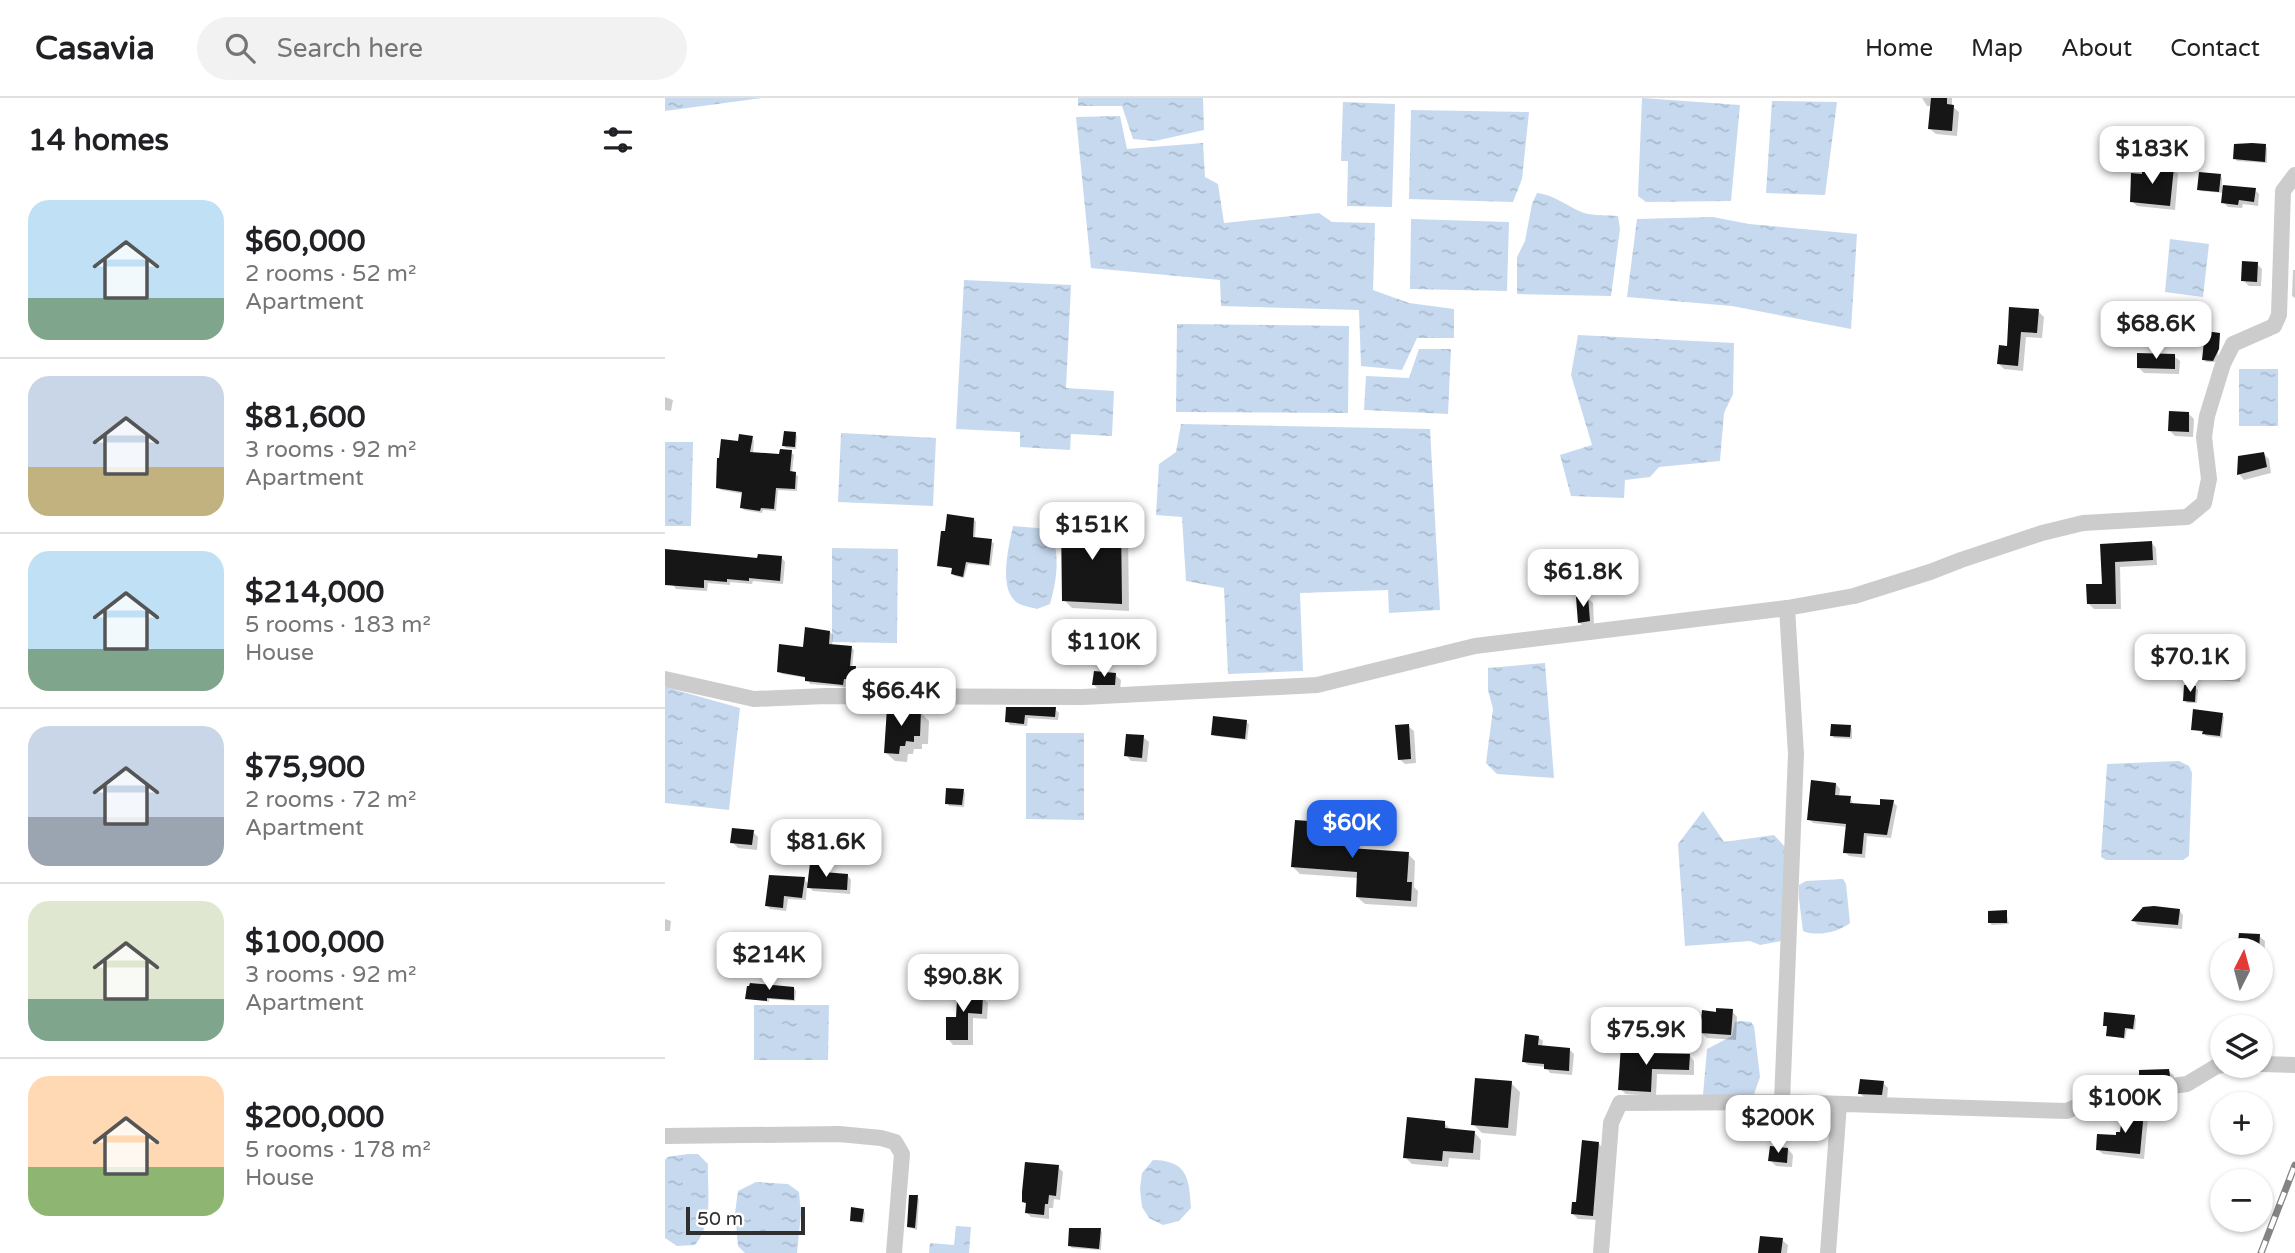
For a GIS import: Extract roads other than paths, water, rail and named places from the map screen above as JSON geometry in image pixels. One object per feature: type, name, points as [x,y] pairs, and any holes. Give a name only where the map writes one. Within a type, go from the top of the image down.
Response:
[{"type":"street","points":[[665,680],[754,699],[825,696],[1083,697],[1317,685],[1475,646],[1787,608],[1854,596],[2042,533],[2083,523],[2187,517],[2204,503],[2209,479],[2204,437],[2207,416],[2223,364],[2233,344],[2274,326],[2279,315],[2283,191],[2295,175]]},
{"type":"street","points":[[1782,1102],[1796,754],[1787,608]]},
{"type":"street","points":[[2273,1064],[2295,1065]]},
{"type":"street","points":[[1601,1253],[1611,1123],[1620,1104],[1782,1102],[2067,1111],[2099,1096],[2187,1084],[2210,1070]]},
{"type":"street","points":[[1828,1253],[1839,1104]]},
{"type":"street","points":[[665,1136],[839,1134],[895,1142],[902,1154],[894,1253]]},
{"type":"water","points":[[665,98],[762,98],[665,111]]},
{"type":"water","points":[[1078,98],[1203,98],[1204,130],[1155,141],[1133,139],[1122,106],[1078,106]]},
{"type":"water","points":[[1642,98],[1740,105],[1731,201],[1646,202],[1638,196]]},
{"type":"water","points":[[1772,101],[1837,102],[1825,195],[1766,193]]},
{"type":"water","points":[[1343,102],[1395,104],[1392,207],[1347,206],[1348,161],[1341,161]]},
{"type":"water","points":[[1411,110],[1529,112],[1522,179],[1513,202],[1409,199]]},
{"type":"water","points":[[1120,116],[1127,149],[1203,143],[1205,177],[1218,184],[1224,223],[1319,213],[1332,222],[1375,223],[1373,290],[1409,303],[1454,309],[1454,338],[1417,338],[1402,370],[1361,366],[1359,310],[1221,306],[1220,280],[1091,268],[1076,117]]},
{"type":"water","points":[[1537,193],[1555,198],[1584,213],[1618,216],[1620,229],[1611,296],[1517,294],[1517,257],[1525,241],[1532,204]]},
{"type":"water","points":[[1713,217],[1749,224],[1857,234],[1851,329],[1732,306],[1627,297],[1637,219]]},
{"type":"water","points":[[1411,219],[1509,222],[1507,291],[1410,289]]},
{"type":"water","points":[[2170,239],[2209,244],[2203,297],[2165,292]]},
{"type":"water","points":[[964,280],[1071,285],[1066,388],[1114,391],[1112,436],[1071,434],[1070,450],[1020,447],[1020,432],[956,429]]},
{"type":"water","points":[[1177,324],[1349,326],[1348,413],[1176,412]]},
{"type":"water","points":[[1578,335],[1734,343],[1733,394],[1724,413],[1720,461],[1659,467],[1650,477],[1625,480],[1624,498],[1571,496],[1560,455],[1592,445],[1571,375]]},
{"type":"water","points":[[1419,349],[1451,349],[1448,414],[1364,410],[1366,376],[1409,378]]},
{"type":"water","points":[[2239,369],[2278,369],[2278,426],[2239,426]]},
{"type":"water","points":[[1181,424],[1430,429],[1440,610],[1389,613],[1388,590],[1300,593],[1303,671],[1228,674],[1224,588],[1186,581],[1182,517],[1156,515],[1159,464],[1176,452]]},
{"type":"water","points":[[841,433],[936,438],[933,506],[838,502]]},
{"type":"water","points":[[665,442],[693,442],[691,526],[665,526]]},
{"type":"water","points":[[1013,526],[1049,529],[1053,538],[1057,566],[1050,604],[1037,609],[1016,602],[1007,587],[1006,566]]},
{"type":"water","points":[[832,548],[898,549],[897,643],[832,642]]},
{"type":"water","points":[[1545,663],[1554,778],[1497,774],[1486,763],[1493,709],[1488,690],[1488,668]]},
{"type":"water","points":[[665,687],[740,708],[729,810],[665,803]]},
{"type":"water","points":[[1026,733],[1084,733],[1084,820],[1026,819]]},
{"type":"water","points":[[2179,761],[2189,766],[2192,773],[2189,856],[2183,860],[2106,860],[2101,857],[2107,764]]},
{"type":"water","points":[[1703,811],[1724,842],[1774,835],[1786,848],[1781,941],[1760,945],[1750,941],[1685,946],[1678,844]]},
{"type":"water","points":[[1843,879],[1846,884],[1850,923],[1828,933],[1803,931],[1799,885],[1806,881]]},
{"type":"water","points":[[754,1005],[829,1005],[828,1060],[754,1060]]},
{"type":"water","points":[[1735,1022],[1751,1022],[1754,1026],[1760,1077],[1753,1097],[1703,1095],[1707,1049],[1732,1036]]},
{"type":"water","points":[[698,1154],[708,1164],[707,1216],[701,1236],[695,1245],[677,1246],[665,1238],[665,1160],[667,1157]]},
{"type":"water","points":[[1153,1160],[1165,1161],[1180,1168],[1187,1180],[1191,1208],[1179,1221],[1163,1225],[1149,1218],[1142,1207],[1142,1173]]},
{"type":"water","points":[[756,1182],[788,1184],[799,1192],[801,1214],[797,1253],[745,1253],[738,1246],[735,1213],[738,1191]]},
{"type":"water","points":[[956,1226],[971,1227],[969,1253],[929,1253],[930,1243],[954,1245]]},
{"type":"railway","points":[[2261,1253],[2295,1165]]}]
